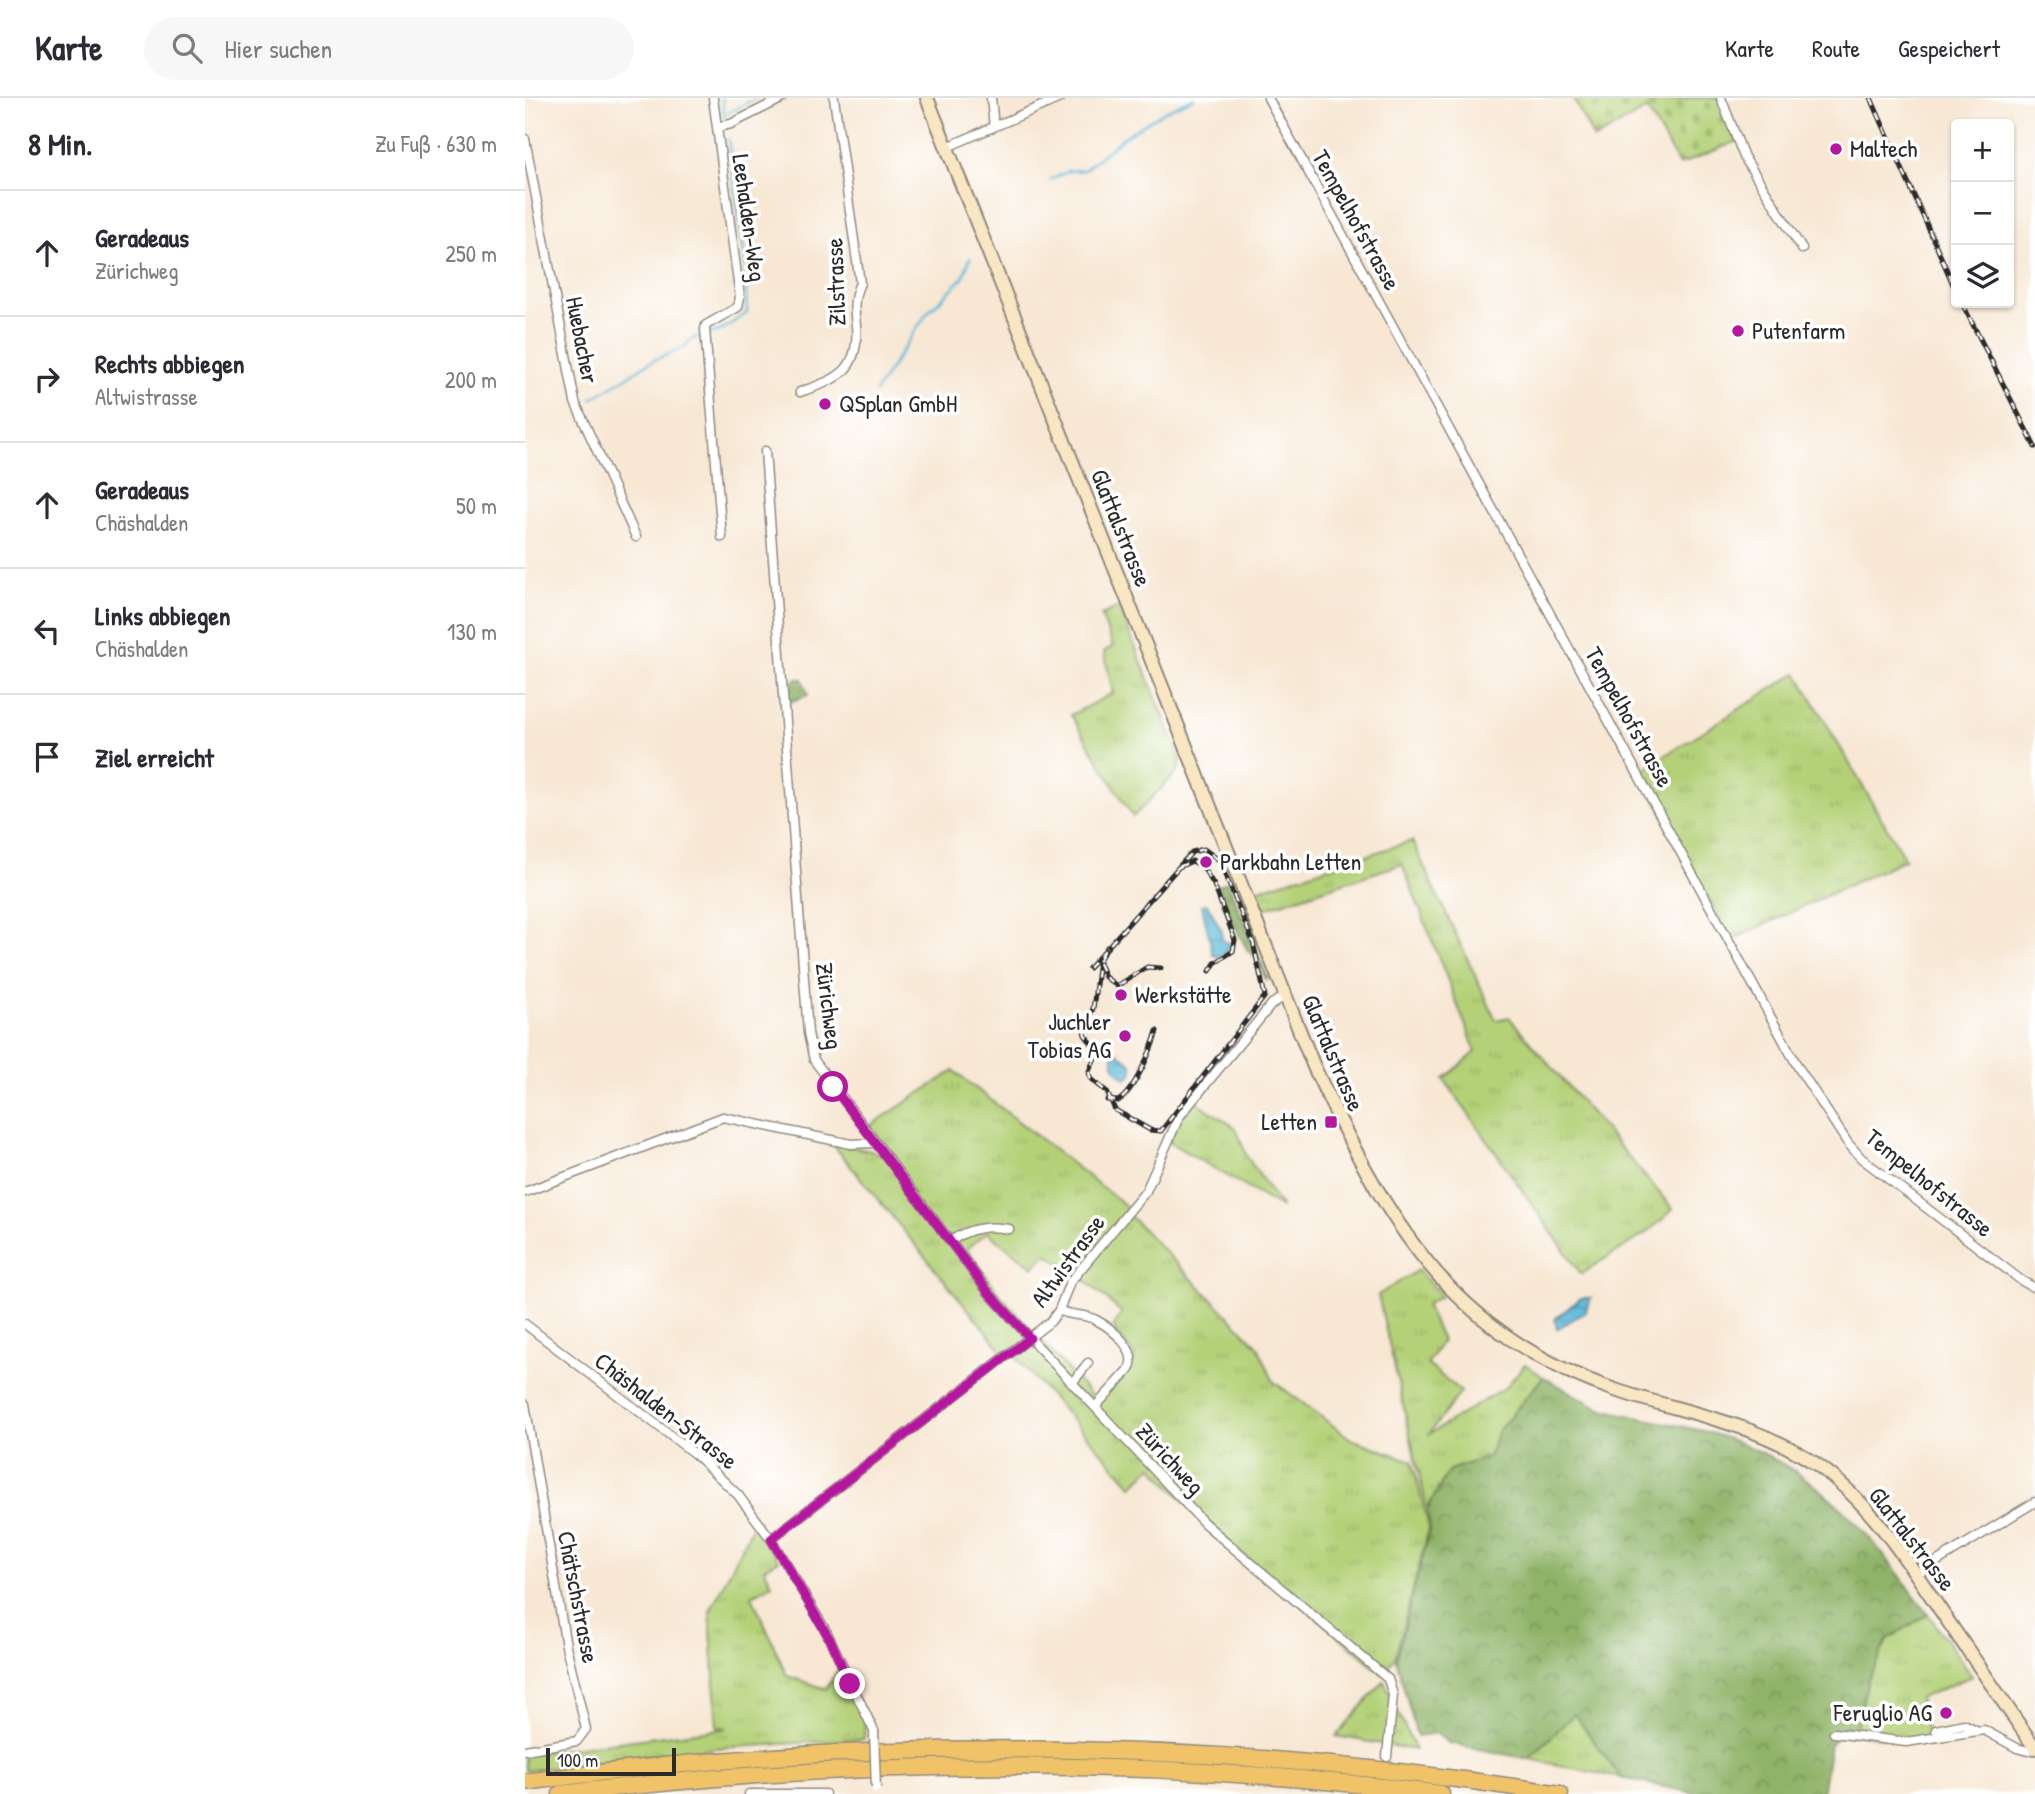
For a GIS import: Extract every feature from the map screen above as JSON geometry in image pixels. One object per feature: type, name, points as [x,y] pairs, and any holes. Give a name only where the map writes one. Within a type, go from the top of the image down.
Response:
[{"type":"highway","points":[[525,1782],[784,1756],[1042,1749],[1288,1761],[1439,1776],[1560,1794]]},
{"type":"highway","points":[[561,1794],[774,1773],[972,1766],[1205,1772],[1440,1794]]},
{"type":"street","name":"Leehalden-Weg","points":[[713,98],[740,297],[738,307],[703,330],[722,537]]},
{"type":"street","points":[[717,127],[731,124],[783,98]]},
{"type":"street","name":"Zilstrasse","points":[[800,392],[832,381],[843,372],[853,358],[857,337],[854,301],[860,283],[834,98]]},
{"type":"street","name":"Glattalstrasse","points":[[926,98],[1285,996],[1340,1125],[1370,1181],[1413,1247],[1468,1306],[1528,1351],[1579,1378],[1731,1423],[1801,1455],[1831,1476],[1860,1503],[1916,1574],[2035,1748]]},
{"type":"street","points":[[991,98],[994,127]]},
{"type":"street","points":[[945,148],[1059,98]]},
{"type":"street","name":"Tempelhofstrasse","points":[[1268,98],[1804,1077],[1861,1158],[2022,1282],[2035,1288]]},
{"type":"street","points":[[1721,98],[1744,157],[1802,249]]},
{"type":"street","name":"Huebacher","points":[[525,139],[575,402],[636,537]]},
{"type":"street","name":"Zürichweg","points":[[765,451],[810,1046],[821,1072],[989,1293],[1072,1383],[1204,1523],[1388,1679],[1393,1695],[1387,1758]]},
{"type":"street","name":"Altwistrasse","points":[[771,1539],[1030,1338],[1059,1310],[1070,1282],[1146,1191],[1179,1117],[1272,1004],[1285,996]]},
{"type":"street","points":[[525,1192],[723,1117],[851,1144],[874,1143]]},
{"type":"street","points":[[951,1241],[977,1228],[992,1226],[1009,1229]]},
{"type":"street","points":[[1059,1310],[1094,1318],[1120,1338],[1131,1354],[1132,1365],[1095,1407]]},
{"type":"street","name":"Chäshalden-Strasse","points":[[525,1324],[717,1472],[771,1539],[831,1641],[874,1731],[876,1791]]},
{"type":"street","points":[[1072,1383],[1088,1363]]},
{"type":"street","name":"Chätschstrasse","points":[[525,1404],[561,1622],[586,1729],[577,1741],[525,1750]]},
{"type":"street","points":[[1916,1574],[2035,1502]]},
{"type":"street","points":[[1936,1730],[1964,1724],[1976,1730],[1993,1733],[2017,1748],[2028,1751],[2035,1748]]},
{"type":"street","points":[[1835,1733],[1906,1742],[1976,1730]]},
{"type":"street","points":[[749,1794],[825,1794]]},
{"type":"green space","points":[[1573,98],[1720,98],[1738,141],[1679,165],[1647,109],[1594,139]]},
{"type":"green space","points":[[1119,607],[1181,759],[1178,771],[1133,817],[1071,715],[1113,693],[1104,652],[1113,646],[1101,615]]},
{"type":"green space","points":[[1797,673],[1905,859],[1731,940],[1640,771]]},
{"type":"green space","points":[[802,679],[808,695],[789,702],[788,685]]},
{"type":"green space","points":[[1412,841],[1496,1020],[1509,1017],[1673,1209],[1641,1237],[1581,1274],[1444,1079],[1476,1052],[1402,864],[1257,911],[1250,892]]},
{"type":"green space","points":[[1227,882],[1268,978],[1266,980],[1256,957],[1248,951],[1222,901],[1226,897],[1217,886]]},
{"type":"green space","points":[[954,1071],[1127,1207],[1125,1211],[1258,1346],[1273,1381],[1351,1439],[1412,1461],[1429,1528],[1395,1658],[1383,1674],[1205,1523],[1152,1466],[1132,1486],[1010,1351],[1004,1353],[831,1142],[888,1155],[868,1127]],"holes":[[[987,1232],[1033,1267],[1047,1254],[1083,1278],[1122,1313],[1113,1327],[1135,1357],[1096,1401],[1002,1297],[967,1249]]]},
{"type":"green space","points":[[1195,1101],[1236,1128],[1247,1157],[1282,1208],[1169,1142],[1175,1126]]},
{"type":"green space","points":[[1418,1270],[1441,1296],[1426,1305],[1442,1341],[1427,1364],[1461,1392],[1428,1435],[1506,1387],[1525,1364],[1543,1377],[1499,1430],[1488,1457],[1449,1470],[1427,1509],[1378,1295]]},
{"type":"green space","points":[[1543,1377],[1604,1409],[1723,1437],[1758,1451],[1789,1468],[1841,1508],[1864,1531],[1928,1614],[1888,1639],[1868,1679],[1854,1734],[1841,1732],[1830,1744],[1822,1794],[1700,1794],[1621,1778],[1574,1714],[1529,1759],[1449,1743],[1436,1733],[1417,1736],[1396,1659],[1430,1529],[1427,1509],[1449,1470],[1488,1457],[1499,1430]]},
{"type":"green space","points":[[755,1521],[779,1560],[764,1568],[772,1584],[752,1596],[787,1676],[826,1689],[838,1670],[865,1721],[864,1739],[716,1748],[525,1771],[525,1754],[727,1728],[717,1727],[710,1611]]},
{"type":"green space","points":[[1928,1614],[1972,1676],[1920,1698],[1928,1738],[1917,1741],[1854,1734],[1868,1679],[1888,1639]]},
{"type":"green space","points":[[1384,1681],[1415,1750],[1336,1736]]},
{"type":"green space","points":[[1574,1714],[1621,1778],[1529,1759]]},
{"type":"water","points":[[1207,904],[1222,931],[1222,940],[1230,944],[1227,952],[1219,957],[1213,955],[1202,905]]},
{"type":"water","points":[[1115,1051],[1132,1064],[1133,1071],[1127,1079],[1115,1067]]},
{"type":"water","points":[[1581,1298],[1591,1298],[1585,1312],[1557,1329],[1555,1319]]},
{"type":"waterway","points":[[722,98],[724,115]]},
{"type":"waterway","points":[[725,119],[724,115],[757,98]]},
{"type":"waterway","points":[[1050,180],[1068,171],[1084,170],[1124,137],[1163,112],[1194,98]]},
{"type":"waterway","points":[[592,399],[652,361],[683,348],[694,338],[720,331],[747,313],[745,259],[728,139]]},
{"type":"waterway","points":[[875,392],[927,313],[963,278],[970,258]]},
{"type":"railway","points":[[1871,98],[1951,280]]},
{"type":"railway","points":[[1965,308],[2035,447]]},
{"type":"railway","points":[[1089,968],[1192,852],[1204,849],[1219,860],[1253,942],[1265,996],[1161,1131],[1150,1130],[1115,1110],[1107,1092],[1090,1078],[1089,1071],[1098,1051],[1085,1035],[1083,1026],[1093,1009],[1099,960],[1107,947]]},
{"type":"railway","points":[[1179,867],[1192,861],[1202,866],[1214,885],[1235,940],[1233,951],[1215,963],[1210,971]]},
{"type":"railway","points":[[1099,963],[1105,977],[1117,986],[1147,967],[1161,968]]},
{"type":"railway","points":[[1107,1100],[1118,1101],[1130,1089],[1147,1059],[1157,1031]]},
{"type":"place","name":"Maltech","points":[[1836,149]]},
{"type":"place","name":"Putenfarm","points":[[1738,331]]},
{"type":"place","name":"QSplan GmbH","points":[[825,404]]},
{"type":"place","name":"Parkbahn Letten","points":[[1206,862]]},
{"type":"place","name":"Werkstätte","points":[[1121,995]]},
{"type":"place","name":"Juchler Tobias AG","points":[[1125,1036]]},
{"type":"place","name":"Letten","points":[[1331,1122]]},
{"type":"place","name":"Feruglio AG","points":[[1946,1713]]},
{"type":"route","points":[[833,1087],[989,1293],[1030,1338],[771,1539],[831,1641],[850,1684]]}]
